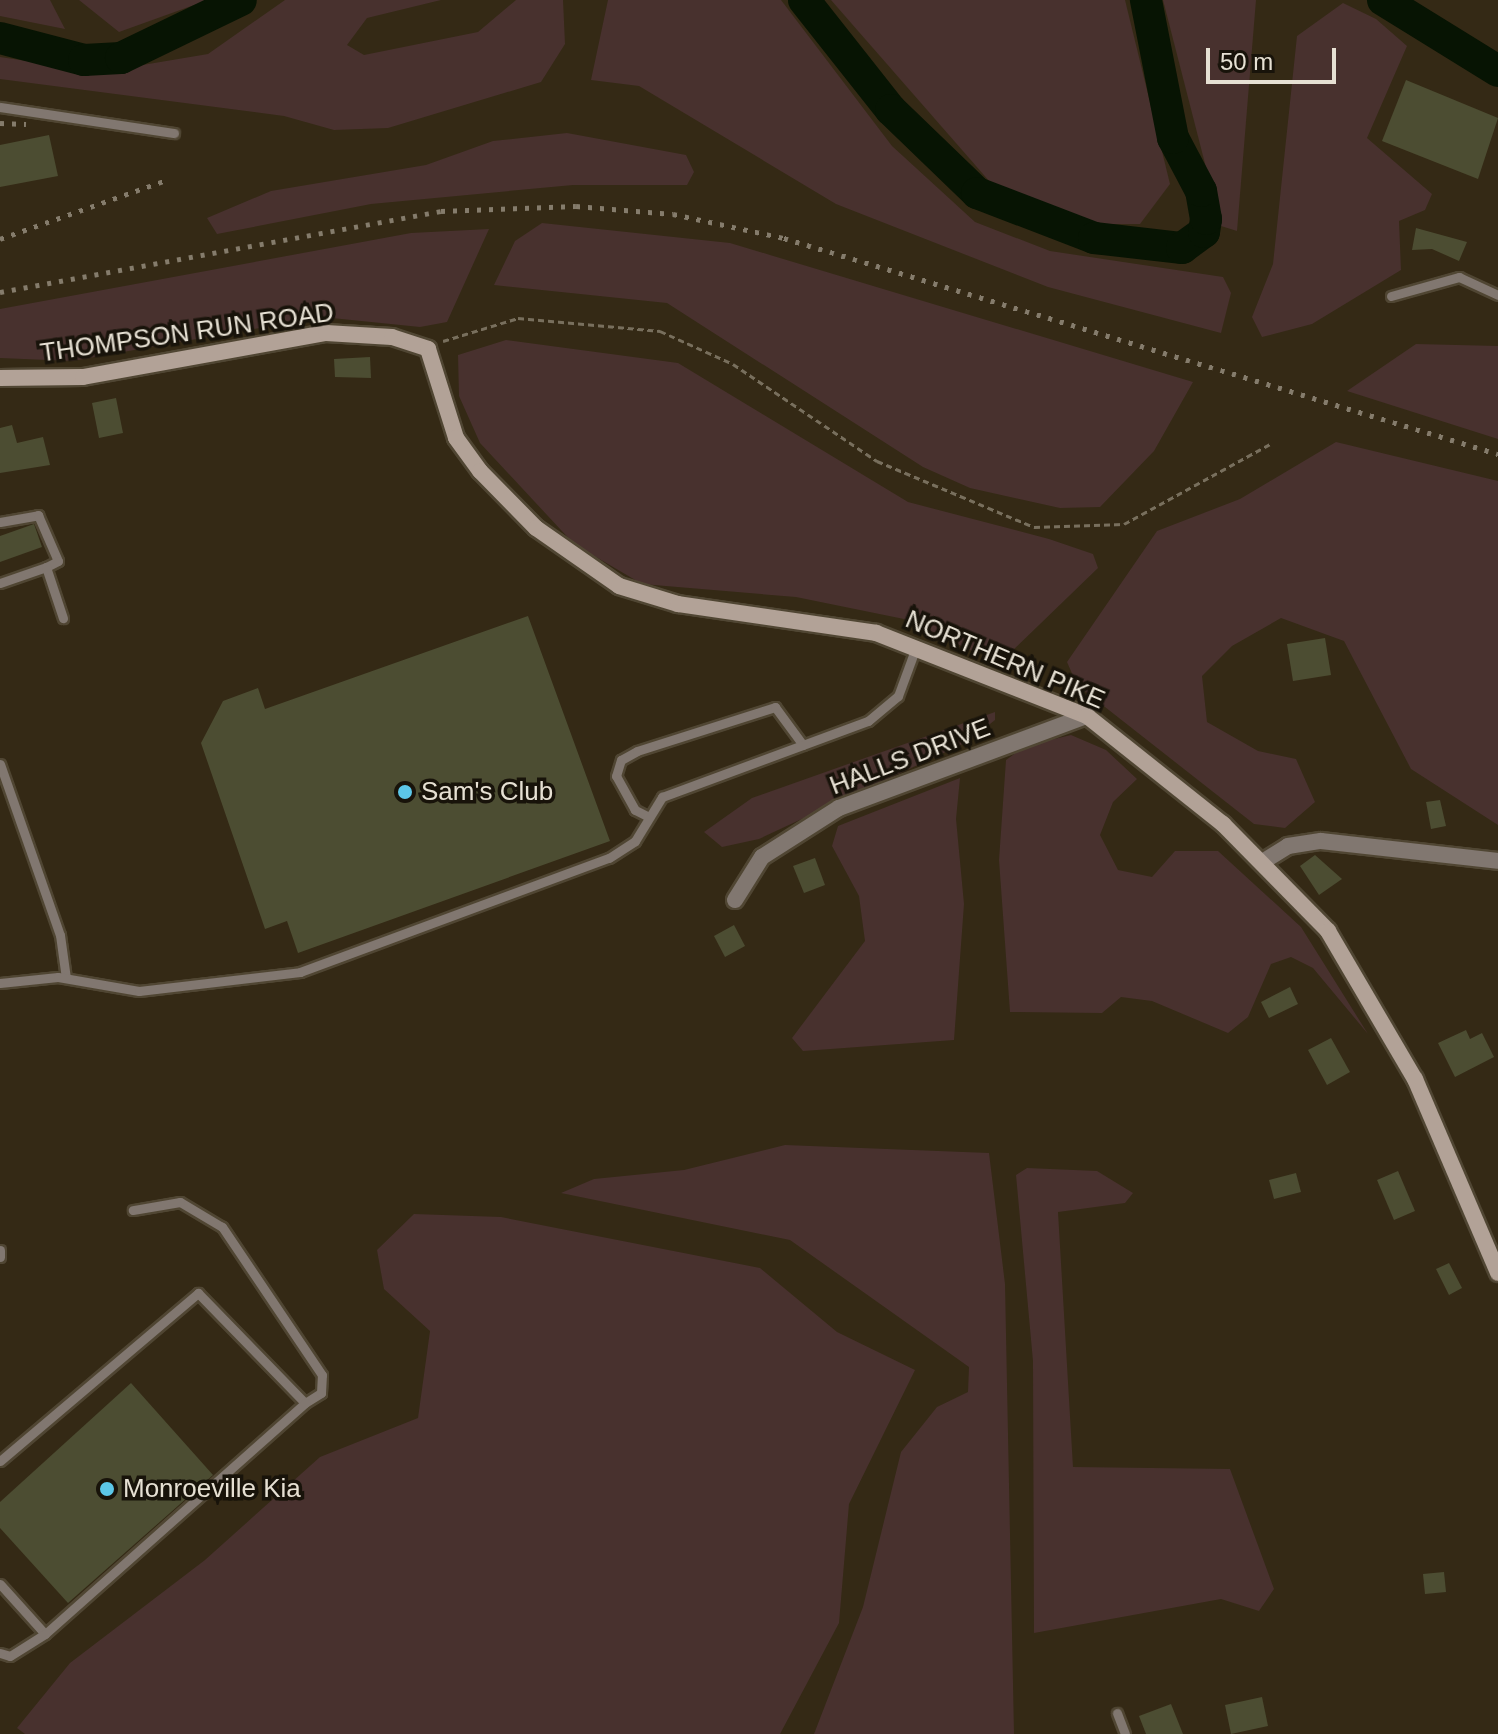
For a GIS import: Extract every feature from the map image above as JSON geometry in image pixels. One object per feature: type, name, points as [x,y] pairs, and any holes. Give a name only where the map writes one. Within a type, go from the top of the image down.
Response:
[{"type":"street","name":"THOMPSON RUN ROAD","points":[[0,378],[83,377],[326,333],[376,335],[428,349]]},
{"type":"street","name":"NORTHERN PIKE","points":[[428,349],[456,438],[472,460],[536,528],[591,570],[657,600],[831,621],[916,647],[1087,716],[1131,745],[1264,861],[1328,931],[1382,1016],[1458,1167],[1498,1273]]},
{"type":"street","name":"HALLS DRIVE","points":[[735,900],[762,857],[839,808],[1087,716]]},
{"type":"street","points":[[1264,861],[1288,846],[1321,841],[1498,861]]},
{"type":"lane","points":[[0,107],[174,133]]},
{"type":"lane","points":[[1391,296],[1459,277],[1498,295]]},
{"type":"lane","points":[[0,522],[38,515],[58,561],[0,583]]},
{"type":"lane","points":[[46,567],[63,618]]},
{"type":"lane","points":[[0,983],[66,978],[139,991],[300,972],[609,858],[635,841],[662,797],[803,745],[885,709],[908,678],[916,647]]},
{"type":"lane","points":[[649,817],[635,810],[616,776],[621,760],[637,751],[775,707],[803,745]]},
{"type":"lane","points":[[0,764],[60,935],[66,978]]},
{"type":"lane","points":[[0,1653],[10,1656],[45,1634],[305,1403],[321,1393],[322,1375],[222,1227],[180,1202],[133,1210]]},
{"type":"lane","points":[[0,1250],[0,1257]]},
{"type":"lane","points":[[0,1461],[198,1293],[305,1403]]},
{"type":"lane","points":[[0,1584],[45,1634]]},
{"type":"lane","points":[[1117,1713],[1125,1734]]},
{"type":"path","points":[[459,333],[518,318],[660,331],[733,364],[877,461],[1034,527],[1124,524],[1272,443]]},
{"type":"shaded area","points":[[0,0],[50,0],[65,29],[0,16]]},
{"type":"shaded area","points":[[79,0],[208,0],[119,32]]},
{"type":"shaded area","points":[[285,0],[441,0],[367,18],[347,45],[364,55],[478,32],[516,0],[563,0],[565,44],[541,82],[388,128],[334,130],[284,116],[0,79],[0,57],[101,72],[208,54]]},
{"type":"shaded area","points":[[608,0],[781,0],[892,146],[975,222],[1050,251],[1223,277],[1231,293],[1221,333],[1048,287],[836,204],[639,86],[591,80]]},
{"type":"shaded area","points":[[831,0],[1125,0],[1170,184],[1140,224],[1081,224],[997,190]]},
{"type":"shaded area","points":[[1163,0],[1256,0],[1237,231],[1221,226]]},
{"type":"shaded area","points":[[1343,3],[1376,19],[1407,46],[1367,138],[1432,194],[1425,210],[1399,221],[1401,270],[1312,324],[1262,337],[1252,317],[1273,264],[1297,36]]},
{"type":"shaded area","points":[[567,133],[686,155],[694,172],[687,185],[573,185],[371,204],[217,234],[207,218],[271,191],[426,165],[493,141]]},
{"type":"shaded area","points":[[542,223],[730,243],[1193,382],[1154,451],[1100,507],[1060,508],[970,488],[923,467],[667,303],[494,285],[515,241]]},
{"type":"shaded area","points":[[489,229],[447,322],[420,327],[322,317],[72,361],[0,358],[0,309],[411,233]]},
{"type":"shaded area","points":[[506,340],[678,363],[908,502],[1049,539],[1093,554],[1098,568],[1007,656],[972,651],[904,619],[796,597],[642,584],[574,544],[480,443],[459,396],[458,355]]},
{"type":"shaded area","points":[[1416,344],[1498,346],[1498,439],[1347,391]]},
{"type":"shaded area","points":[[1336,442],[1498,481],[1498,825],[1411,769],[1344,641],[1281,618],[1232,646],[1202,676],[1207,722],[1258,751],[1296,759],[1315,802],[1285,828],[1254,824],[1077,685],[1067,662],[1157,531],[1240,499]]},
{"type":"shaded area","points":[[995,712],[995,720],[967,742],[759,839],[722,847],[704,832],[752,798]]},
{"type":"shaded area","points":[[1071,735],[1106,750],[1137,779],[1113,802],[1100,835],[1118,870],[1152,877],[1175,851],[1218,851],[1301,927],[1368,1034],[1313,968],[1291,957],[1271,964],[1248,1017],[1228,1033],[1152,1001],[1121,997],[1102,1013],[1010,1012],[999,860],[1006,760],[1025,746]]},
{"type":"shaded area","points":[[960,778],[956,819],[964,904],[954,1040],[803,1051],[792,1038],[865,941],[859,896],[832,846],[838,826]]},
{"type":"shaded area","points":[[785,1145],[989,1153],[1005,1284],[1014,1734],[814,1734],[863,1607],[901,1452],[937,1407],[968,1392],[969,1367],[790,1240],[561,1193],[594,1179],[684,1170]]},
{"type":"shaded area","points":[[1027,1168],[1097,1171],[1133,1193],[1125,1203],[1058,1212],[1073,1467],[1230,1469],[1274,1589],[1259,1611],[1221,1599],[1034,1633],[1033,1361],[1016,1175]]},
{"type":"shaded area","points":[[414,1214],[501,1217],[760,1268],[837,1332],[915,1370],[849,1504],[839,1623],[780,1734],[25,1734],[17,1728],[70,1663],[205,1560],[320,1457],[418,1418],[430,1331],[384,1289],[377,1250]]},
{"type":"building","points":[[1406,80],[1498,118],[1478,179],[1382,141]]},
{"type":"building","points":[[49,135],[58,176],[0,187],[0,145]]},
{"type":"building","points":[[1416,228],[1467,242],[1459,261],[1432,249],[1412,250]]},
{"type":"building","points":[[370,357],[371,378],[335,377],[334,359]]},
{"type":"building","points":[[116,398],[123,433],[99,438],[92,403]]},
{"type":"building","points":[[12,425],[17,443],[43,437],[50,465],[0,473],[0,428]]},
{"type":"building","points":[[34,524],[42,547],[0,562],[0,536]]},
{"type":"building","name":"Sam's Club","points":[[528,616],[610,841],[298,953],[287,921],[265,929],[201,743],[223,701],[258,688],[265,709]]},
{"type":"building","points":[[1325,638],[1331,675],[1293,681],[1287,644]]},
{"type":"building","points":[[1440,800],[1446,826],[1431,829],[1426,802]]},
{"type":"building","points":[[1315,855],[1342,879],[1319,895],[1300,866]]},
{"type":"building","points":[[815,858],[825,885],[804,893],[793,866]]},
{"type":"building","points":[[734,925],[745,946],[725,957],[714,936]]},
{"type":"building","points":[[1290,987],[1298,1004],[1269,1018],[1261,1002]]},
{"type":"building","points":[[1466,1030],[1470,1039],[1482,1033],[1494,1057],[1455,1077],[1438,1043]]},
{"type":"building","points":[[1331,1038],[1350,1072],[1327,1085],[1308,1050]]},
{"type":"building","points":[[1398,1171],[1415,1211],[1394,1220],[1377,1180]]},
{"type":"building","points":[[1296,1173],[1301,1192],[1274,1199],[1269,1180]]},
{"type":"building","points":[[1449,1263],[1462,1288],[1449,1295],[1436,1269]]},
{"type":"building","name":"Monroeville Kia","points":[[131,1383],[213,1475],[68,1603],[0,1528],[0,1502]]},
{"type":"building","points":[[1444,1572],[1446,1592],[1425,1594],[1423,1574]]},
{"type":"building","points":[[1262,1697],[1268,1726],[1231,1734],[1225,1705]]},
{"type":"building","points":[[1171,1704],[1183,1734],[1146,1734],[1139,1716]]},
{"type":"waterway","points":[[0,38],[84,60],[121,58],[241,0]]},
{"type":"waterway","points":[[804,0],[891,110],[977,193],[1094,238],[1182,248],[1204,232],[1206,219],[1201,191],[1173,138],[1146,0]]},
{"type":"waterway","points":[[1383,0],[1498,71]]},
{"type":"railway","points":[[0,123],[26,124]]},
{"type":"railway","points":[[0,239],[169,179]]},
{"type":"railway","points":[[0,292],[441,211],[576,206],[673,214],[784,238],[1498,454]]},
{"type":"place","name":"Sam's Club","points":[[405,792]]},
{"type":"place","name":"Monroeville Kia","points":[[107,1489]]}]
